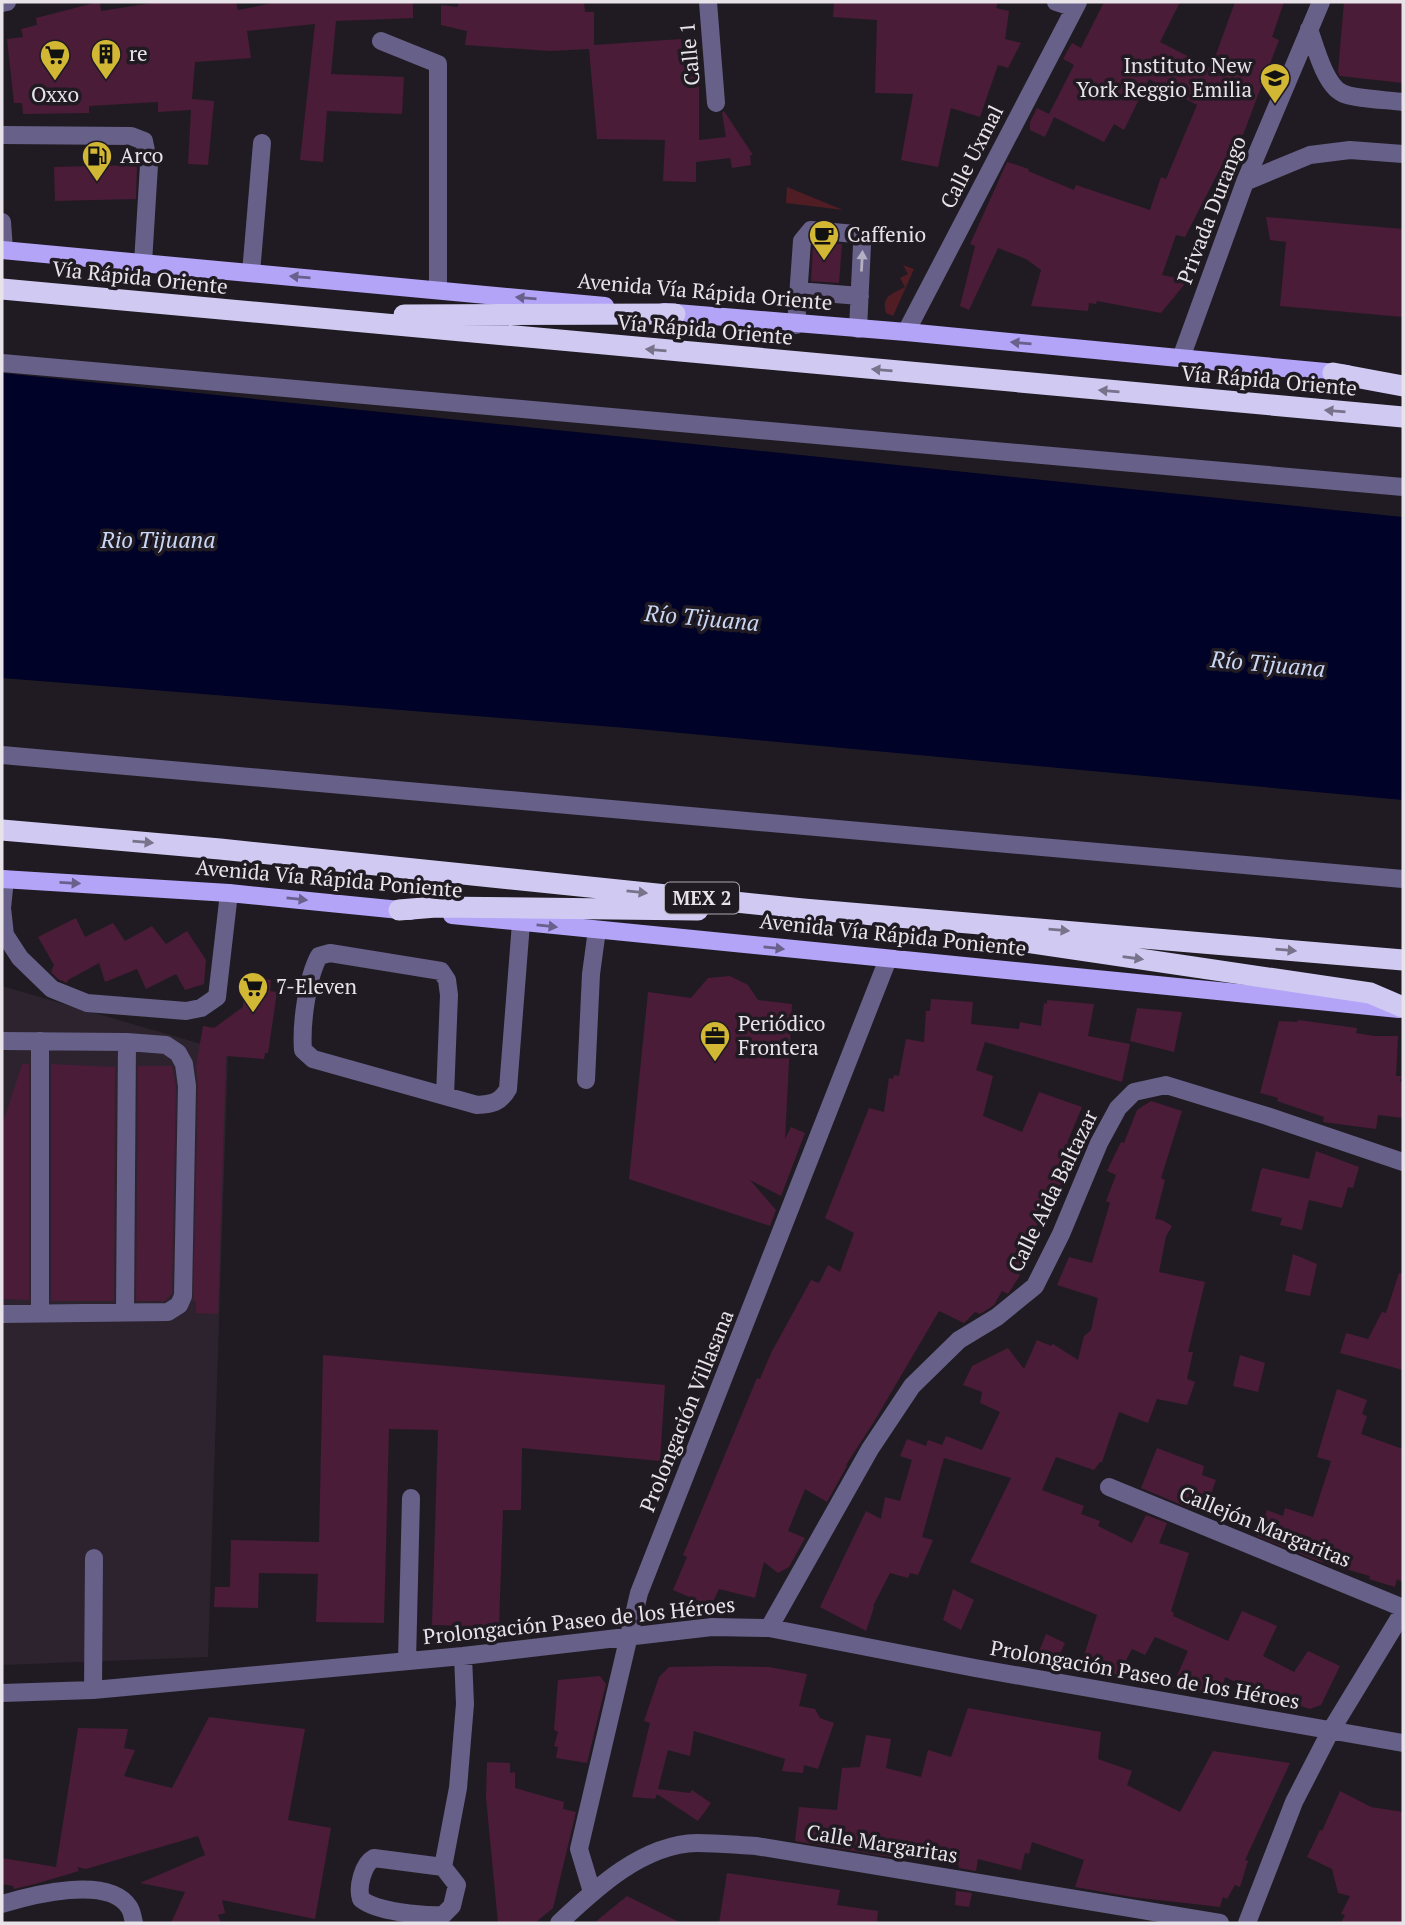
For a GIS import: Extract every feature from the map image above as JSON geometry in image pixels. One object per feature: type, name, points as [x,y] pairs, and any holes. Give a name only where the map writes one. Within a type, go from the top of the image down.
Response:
[{"type":"highway","name":"Vía Rápida Oriente","points":[[2,289],[1403,417]]},
{"type":"highway","points":[[276,316],[675,314]]},
{"type":"highway","points":[[1333,373],[1403,386]]},
{"type":"highway","name":"Avenida Vía Rápida Poniente","points":[[2,830],[220,849],[803,909],[1403,960]]},
{"type":"highway","points":[[399,910],[436,907],[750,911],[803,909]]},
{"type":"highway","points":[[897,916],[936,928],[1370,993],[1403,1008]]},
{"type":"main road","name":"Avenida Vía Rápida Oriente","points":[[3,250],[675,314],[906,332],[1403,378]]},
{"type":"main road","name":"Avenida Vía Rápida Poniente","points":[[3,879],[229,893],[1403,1008]]},
{"type":"street","points":[[2,4],[8,2]]},
{"type":"street","name":"Calle 1","points":[[708,2],[716,103]]},
{"type":"street","points":[[1056,2],[1077,5]]},
{"type":"street","name":"Privada Durango","points":[[1181,358],[1245,182],[1321,2]]},
{"type":"street","name":"Calle Uxmal","points":[[906,332],[1077,5]]},
{"type":"street","points":[[1309,29],[1328,77],[1334,87],[1343,94],[1403,102]]},
{"type":"street","points":[[381,41],[438,64],[438,290]]},
{"type":"street","points":[[2,135],[131,136],[144,141],[149,164],[143,263]]},
{"type":"street","points":[[251,273],[262,143]]},
{"type":"street","points":[[1245,182],[1310,155],[1350,150],[1403,153]]},
{"type":"street","points":[[2,222],[3,250]]},
{"type":"street","points":[[796,325],[802,241],[811,230],[855,234],[861,238],[858,329]]},
{"type":"street","points":[[798,291],[860,296]]},
{"type":"street","points":[[2,363],[1403,487]]},
{"type":"street","points":[[2,755],[1403,879]]},
{"type":"street","points":[[3,879],[5,935],[20,958],[52,989],[87,1003],[186,1011],[201,1008],[217,997],[229,893]]},
{"type":"street","points":[[445,1096],[449,995],[447,980],[441,971],[330,953],[319,956],[313,968],[302,1038],[303,1050],[313,1059],[477,1105],[491,1104],[502,1099],[508,1089],[521,923]]},
{"type":"street","points":[[586,1080],[591,974],[597,930]]},
{"type":"street","name":"Prolongación Villasana","points":[[592,1892],[579,1849],[639,1593],[888,959]]},
{"type":"street","points":[[2,1041],[166,1045],[178,1053],[184,1064],[187,1086],[183,1296],[179,1306],[168,1312],[2,1314]]},
{"type":"street","points":[[40,1041],[40,1313]]},
{"type":"street","points":[[125,1312],[127,1042]]},
{"type":"street","name":"Calle Aida Baltazar","points":[[769,1628],[870,1449],[912,1386],[958,1340],[997,1317],[1035,1286],[1061,1234],[1099,1143],[1118,1108],[1134,1092],[1166,1085],[1403,1162]]},
{"type":"street","name":"Callejón Margaritas","points":[[1109,1487],[1403,1610]]},
{"type":"street","points":[[407,1661],[411,1498]]},
{"type":"street","points":[[93,1690],[94,1558]]},
{"type":"street","points":[[1247,1923],[1294,1802],[1330,1732],[1403,1610]]},
{"type":"street","name":"Prolongación Paseo de los Héroes","points":[[2,1693],[93,1690],[463,1656],[712,1627],[769,1628],[975,1668],[1403,1743]]},
{"type":"street","points":[[443,1867],[374,1858],[369,1860],[366,1866],[358,1893],[360,1899],[376,1906],[428,1915],[443,1915],[452,1906],[457,1885],[443,1867],[458,1788],[465,1704],[463,1656]]},
{"type":"street","name":"Calle Margaritas","points":[[559,1923],[592,1892],[651,1853],[694,1843],[756,1846],[1220,1923]]},
{"type":"street","points":[[2,1904],[75,1889],[96,1890],[116,1895],[129,1907],[134,1923]]},
{"type":"shaded area","points":[[787,187],[843,210],[786,203]]},
{"type":"shaded area","points":[[903,265],[914,269],[893,316],[886,313],[885,303],[889,296],[905,287],[900,278],[908,274]]},
{"type":"shaded area","points":[[2,986],[201,1044],[228,1048],[208,1657],[2,1665]]},
{"type":"water","name":"Rio Tijuana","points":[[2,373],[1403,517],[1403,800],[627,728],[2,678]]},
{"type":"building","points":[[100,2],[101,11],[158,2],[236,2],[238,10],[278,2],[413,2],[413,18],[336,21],[331,74],[404,77],[402,114],[327,111],[323,162],[300,160],[315,24],[247,31],[251,58],[195,62],[192,99],[214,101],[208,165],[188,164],[191,110],[158,112],[158,102],[89,106],[89,113],[23,114],[22,103],[14,103],[7,39],[23,37],[21,29],[37,25],[36,18]]},
{"type":"building","points":[[458,2],[584,2],[585,12],[594,12],[594,45],[681,39],[682,50],[691,49],[693,73],[699,73],[699,140],[726,137],[722,113],[724,111],[753,155],[750,155],[751,165],[732,168],[730,158],[696,162],[696,182],[663,181],[665,140],[597,139],[589,49],[550,51],[465,45],[467,31],[441,25],[441,5],[458,7]]},
{"type":"building","points":[[834,2],[998,2],[996,8],[1009,11],[1005,39],[1021,43],[1008,68],[998,65],[980,117],[951,108],[938,167],[901,160],[913,94],[875,93],[877,20],[833,17]]},
{"type":"building","points":[[1104,2],[1180,2],[1160,42],[1211,68],[1235,2],[1284,2],[1272,37],[1279,40],[1230,169],[1222,165],[1185,237],[1176,235],[1162,275],[1188,280],[1161,313],[1097,301],[1096,304],[1089,303],[1088,311],[1031,306],[1041,270],[1026,259],[998,248],[969,310],[960,306],[975,246],[970,244],[1007,162],[1074,190],[1076,185],[1150,210],[1161,177],[1166,179],[1197,105],[1149,79],[1124,130],[1114,124],[1104,142],[1054,117],[1045,137],[1030,130],[1030,122],[1037,108],[1049,114],[1074,65],[1063,59],[1072,43],[1081,48]]},
{"type":"building","points":[[1344,2],[1403,2],[1403,83],[1340,76],[1338,72]]},
{"type":"building","name":"Arco","points":[[137,165],[136,199],[55,201],[54,167]]},
{"type":"building","points":[[1266,217],[1403,229],[1403,317],[1280,306],[1286,242],[1270,240]]},
{"type":"building","name":"Caffenio","points":[[816,242],[842,244],[839,283],[811,281],[813,245]]},
{"type":"building","points":[[76,918],[85,937],[113,923],[125,941],[152,926],[166,944],[187,931],[206,960],[204,984],[185,990],[176,974],[146,989],[137,969],[105,982],[99,963],[67,983],[58,979],[51,972],[54,965],[38,937]]},
{"type":"building","name":"Periódico Frontera","points":[[730,976],[748,985],[758,1000],[792,1004],[785,1139],[791,1127],[805,1133],[781,1196],[750,1180],[776,1210],[770,1226],[629,1179],[648,992],[691,998],[708,978]]},
{"type":"building","points":[[258,978],[271,980],[270,991],[277,992],[268,1053],[265,1053],[264,1059],[226,1056],[218,1314],[196,1313],[196,1301],[193,1301],[198,1086],[196,1066],[203,1026],[214,1028],[243,1007],[244,989]]},
{"type":"building","points":[[931,999],[973,1002],[971,1024],[1019,1029],[1020,1022],[1041,1026],[1044,1003],[1047,1004],[1047,1000],[1094,1004],[1088,1036],[1130,1044],[1122,1082],[985,1042],[976,1070],[993,1076],[983,1116],[1022,1132],[1039,1092],[1082,1107],[1067,1143],[1076,1146],[1072,1158],[1059,1189],[1053,1186],[1019,1277],[1008,1294],[1002,1291],[994,1305],[980,1314],[975,1312],[964,1323],[939,1311],[846,1465],[827,1502],[805,1489],[788,1531],[805,1538],[789,1567],[778,1573],[764,1562],[755,1598],[719,1589],[711,1606],[673,1590],[687,1557],[683,1555],[757,1378],[760,1379],[771,1353],[811,1280],[819,1283],[828,1265],[840,1272],[854,1233],[825,1218],[869,1108],[884,1112],[889,1078],[899,1076],[906,1039],[924,1042],[926,1011],[930,1011]]},
{"type":"building","points":[[1137,1008],[1182,1012],[1174,1052],[1130,1041]]},
{"type":"building","points":[[1298,1020],[1357,1028],[1356,1033],[1374,1036],[1398,1036],[1396,1076],[1401,1076],[1400,1082],[1403,1082],[1403,1118],[1378,1115],[1376,1129],[1323,1122],[1324,1117],[1260,1093],[1279,1021]]},
{"type":"building","points":[[22,1064],[29,1064],[29,1300],[2,1299],[2,1126]]},
{"type":"building","points":[[51,1064],[115,1067],[114,1301],[51,1301]]},
{"type":"building","points":[[138,1066],[172,1066],[176,1087],[172,1293],[165,1301],[136,1301]]},
{"type":"building","points":[[1151,1101],[1182,1111],[1161,1178],[1165,1180],[1155,1219],[1172,1226],[1166,1236],[1159,1272],[1205,1282],[1188,1352],[1193,1352],[1187,1379],[1195,1382],[1187,1405],[1157,1399],[1148,1423],[1119,1412],[1102,1462],[1094,1470],[1056,1457],[1042,1490],[1084,1506],[1081,1514],[1100,1521],[1098,1526],[1132,1543],[1146,1515],[1167,1523],[1159,1543],[1189,1553],[1171,1611],[1173,1616],[1228,1641],[1242,1611],[1277,1626],[1263,1656],[1294,1672],[1308,1651],[1340,1666],[1321,1705],[1310,1709],[1269,1696],[1268,1698],[1225,1677],[1220,1696],[1172,1687],[1188,1651],[1155,1637],[1145,1655],[1132,1649],[1117,1677],[1080,1668],[1097,1615],[970,1562],[1011,1478],[944,1458],[922,1537],[933,1540],[918,1575],[910,1573],[908,1578],[890,1573],[873,1606],[866,1631],[820,1607],[866,1511],[881,1519],[885,1497],[900,1501],[912,1460],[900,1456],[907,1439],[926,1446],[928,1440],[942,1445],[946,1436],[982,1450],[1000,1412],[980,1403],[982,1392],[963,1385],[972,1366],[1008,1348],[1024,1369],[1037,1340],[1051,1346],[1053,1344],[1078,1360],[1084,1336],[1091,1330],[1098,1298],[1057,1285],[1069,1257],[1092,1263],[1110,1203],[1106,1201],[1116,1175],[1107,1171],[1121,1142],[1124,1143],[1137,1110]]},
{"type":"building","points":[[1316,1151],[1359,1167],[1353,1188],[1348,1187],[1342,1208],[1309,1200],[1302,1230],[1280,1225],[1282,1218],[1251,1211],[1263,1168],[1309,1179]]},
{"type":"building","points":[[1293,1254],[1317,1264],[1310,1296],[1285,1291]]},
{"type":"building","points":[[1399,1273],[1403,1274],[1403,1370],[1340,1353],[1346,1333],[1368,1339],[1382,1312],[1386,1313]]},
{"type":"building","points":[[323,1355],[665,1385],[660,1461],[522,1448],[521,1510],[503,1510],[499,1627],[432,1625],[438,1430],[389,1429],[384,1623],[316,1622],[318,1574],[259,1573],[258,1608],[214,1607],[215,1587],[230,1587],[231,1540],[319,1542]]},
{"type":"building","points":[[1240,1355],[1265,1363],[1258,1392],[1233,1386]]},
{"type":"building","points":[[1337,1389],[1367,1400],[1362,1414],[1367,1416],[1361,1434],[1403,1449],[1403,1582],[1397,1579],[1395,1587],[1369,1579],[1370,1576],[1318,1561],[1257,1536],[1267,1510],[1283,1516],[1285,1508],[1313,1517],[1331,1461],[1317,1457]]},
{"type":"building","points":[[1157,1448],[1204,1466],[1202,1475],[1216,1480],[1208,1502],[1198,1498],[1196,1502],[1192,1500],[1189,1508],[1141,1488]]},
{"type":"building","points":[[953,1589],[974,1600],[961,1630],[943,1620]]},
{"type":"building","points":[[1046,1634],[1065,1643],[1055,1665],[1036,1659]]},
{"type":"building","points":[[669,1667],[769,1667],[807,1674],[799,1706],[815,1709],[820,1718],[834,1723],[818,1769],[804,1765],[803,1773],[782,1771],[785,1759],[694,1731],[690,1756],[668,1750],[658,1789],[690,1793],[692,1790],[711,1803],[698,1821],[657,1794],[655,1799],[632,1797],[650,1723],[644,1721],[659,1677]]},
{"type":"building","points":[[600,1676],[606,1684],[587,1763],[556,1758],[558,1747],[554,1746],[558,1732],[554,1730],[558,1680]]},
{"type":"building","points":[[968,1708],[1101,1732],[1098,1759],[1132,1771],[1127,1785],[1180,1812],[1213,1751],[1290,1763],[1245,1860],[1248,1861],[1240,1887],[1235,1885],[1227,1899],[1223,1897],[1220,1907],[1132,1897],[1075,1887],[1084,1860],[1032,1842],[1029,1854],[1025,1853],[1021,1870],[978,1859],[976,1871],[959,1868],[959,1865],[795,1841],[799,1807],[837,1810],[842,1768],[860,1767],[866,1735],[891,1739],[886,1768],[921,1777],[928,1750],[951,1757]]},
{"type":"building","points":[[209,1717],[305,1729],[288,1820],[331,1828],[315,1919],[222,1900],[225,1913],[218,1915],[221,1923],[171,1923],[185,1892],[140,1883],[205,1855],[198,1836],[86,1869],[77,1867],[79,1871],[35,1884],[14,1889],[13,1886],[2,1884],[2,1858],[56,1867],[78,1728],[128,1729],[124,1748],[135,1750],[124,1776],[172,1788]]},
{"type":"building","points":[[487,1762],[510,1763],[510,1773],[515,1772],[515,1788],[564,1802],[563,1809],[576,1812],[553,1908],[535,1923],[498,1923],[486,1798]]},
{"type":"building","points":[[1340,1791],[1371,1807],[1403,1812],[1403,1923],[1341,1923],[1345,1915],[1341,1914],[1350,1896],[1338,1893],[1332,1869],[1307,1857]]},
{"type":"building","points":[[727,1873],[840,1890],[837,1905],[878,1911],[877,1923],[719,1923]]},
{"type":"building","points":[[956,1891],[972,1893],[969,1907],[955,1905]]},
{"type":"building","points":[[627,1896],[681,1923],[594,1923]]},
{"type":"place","name":"re","points":[[106,81]]},
{"type":"place","name":"Oxxo","points":[[55,82]]},
{"type":"place","name":"Instituto New York Reggio Emilia","points":[[1275,105]]},
{"type":"place","name":"Arco","points":[[97,183]]},
{"type":"place","name":"Caffenio","points":[[824,262]]},
{"type":"place","name":"7-Eleven","points":[[253,1014]]},
{"type":"place","name":"Periódico Frontera","points":[[715,1063]]},
{"type":"water label","name":"Río Tijuana","points":[[702,618]]},
{"type":"water label","name":"Río Tijuana","points":[[1268,664]]}]
